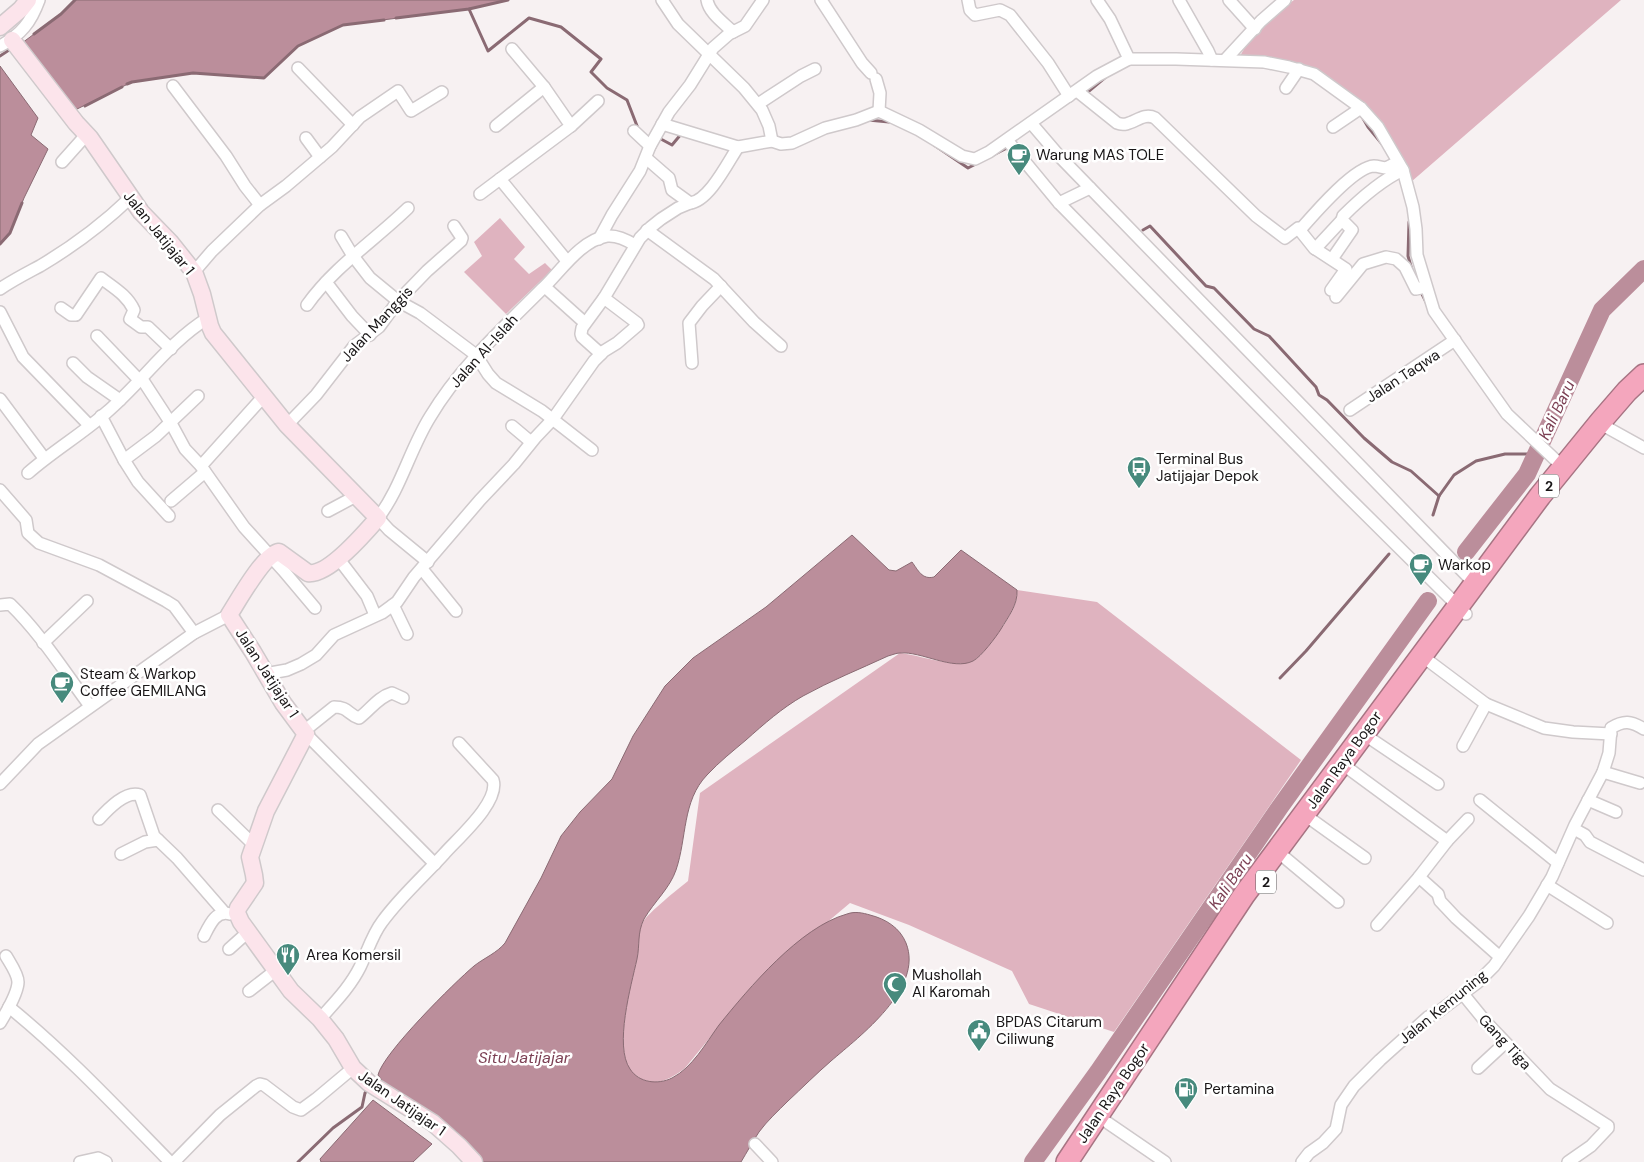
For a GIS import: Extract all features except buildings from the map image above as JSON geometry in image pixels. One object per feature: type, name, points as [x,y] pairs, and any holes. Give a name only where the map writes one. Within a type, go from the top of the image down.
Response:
[{"type":"highway","name":"Jalan Raya Bogor","points":[[1478,588],[1557,461],[1608,413],[1644,375]]},
{"type":"highway","name":"Jalan Raya Bogor","points":[[1082,1162],[1108,1123],[1140,1062],[1244,895],[1345,766],[1478,588],[1608,428],[1644,390]]},
{"type":"highway","name":"Jalan Raya Bogor","points":[[1067,1162],[1140,1062],[1252,901],[1312,820],[1345,766],[1371,739],[1430,662],[1462,610]]},
{"type":"street","points":[[0,27],[21,9],[28,0]]},
{"type":"street","points":[[11,44],[31,20],[39,0]]},
{"type":"street","points":[[662,0],[678,24],[758,104],[769,126],[772,141]]},
{"type":"street","points":[[707,0],[708,6],[713,13],[733,32]]},
{"type":"street","points":[[599,239],[640,171],[650,146],[669,112],[721,40],[733,32],[744,28],[763,0]]},
{"type":"street","points":[[821,0],[862,63],[873,76],[880,94],[879,111]]},
{"type":"street","points":[[968,0],[970,10],[975,15],[1000,10],[1010,15],[1073,94],[1117,124],[1126,125],[1149,115],[1256,216],[1284,238],[1297,228],[1300,230],[1315,249],[1346,270],[1333,293],[1363,264],[1386,257],[1396,259],[1405,267],[1415,287],[1422,288]]},
{"type":"street","points":[[1097,0],[1110,19],[1128,58]]},
{"type":"street","points":[[1179,0],[1212,60]]},
{"type":"street","points":[[1229,0],[1255,29]]},
{"type":"street","points":[[1225,60],[1261,21],[1285,0]]},
{"type":"street","name":"Jalan Jatijajar 1","points":[[11,44],[108,161],[130,198],[194,272],[214,333],[263,397],[287,425],[378,518]]},
{"type":"street","points":[[512,49],[544,87],[571,126]]},
{"type":"street","points":[[662,124],[738,147],[772,141],[781,144],[792,143],[826,128],[856,120],[879,111],[919,130],[962,156],[975,159],[990,152],[1097,76],[1128,58],[1264,62],[1297,72],[1314,74],[1378,127],[1398,167],[1413,207],[1422,288],[1452,343],[1507,414],[1557,461]]},
{"type":"street","points":[[298,68],[353,125]]},
{"type":"street","points":[[758,104],[815,69]]},
{"type":"street","points":[[1286,88],[1297,72]]},
{"type":"street","points":[[173,86],[260,205]]},
{"type":"street","points":[[496,126],[544,87]]},
{"type":"street","points":[[194,272],[232,231],[260,205],[320,157],[360,117],[398,91],[411,111],[442,92]]},
{"type":"street","points":[[480,194],[571,126],[598,101]]},
{"type":"street","points":[[1333,126],[1359,110]]},
{"type":"street","points":[[1031,123],[1061,158],[1478,588]]},
{"type":"street","points":[[634,131],[650,146]]},
{"type":"street","points":[[62,162],[87,134]]},
{"type":"street","points":[[306,138],[320,157]]},
{"type":"street","points":[[1006,140],[1059,203],[1342,492],[1462,610]]},
{"type":"street","points":[[601,354],[582,337],[581,331],[585,322],[604,298],[647,230],[678,208],[694,203],[705,195],[738,147]]},
{"type":"street","points":[[646,158],[669,178],[672,190],[690,203]]},
{"type":"street","points":[[1300,230],[1341,186],[1361,171],[1373,166],[1398,167]]},
{"type":"street","points":[[1315,249],[1356,202],[1398,167]]},
{"type":"street","points":[[500,179],[566,261]]},
{"type":"street","points":[[1059,203],[1090,188]]},
{"type":"street","points":[[0,289],[42,265],[81,239],[130,198]]},
{"type":"street","points":[[307,305],[326,282],[353,256],[384,231],[408,208]]},
{"type":"street","points":[[1332,259],[1352,230],[1342,220]]},
{"type":"street","name":"Jalan Manggis","points":[[287,425],[316,395],[354,346],[379,327],[398,301],[461,241],[462,238],[454,226]]},
{"type":"street","points":[[647,230],[703,269],[754,322],[781,346]]},
{"type":"street","points":[[341,236],[370,278],[398,301],[420,313],[476,355],[496,383],[553,419],[592,450]]},
{"type":"street","points":[[599,239],[607,236],[619,237],[636,245]]},
{"type":"street","name":"Jalan Al-Islah","points":[[378,518],[388,506],[429,418],[460,374],[476,355],[545,287],[566,261],[599,239]]},
{"type":"street","points":[[61,308],[72,316],[76,315],[101,278],[123,293],[132,305],[134,310],[130,318],[140,327],[148,327],[171,349]]},
{"type":"street","points":[[326,282],[352,316],[370,335]]},
{"type":"street","points":[[692,363],[689,323],[721,286]]},
{"type":"street","points":[[545,287],[585,322]]},
{"type":"street","points":[[265,674],[287,670],[301,664],[316,655],[334,635],[393,605],[480,500],[553,419],[601,354],[638,325],[604,298]]},
{"type":"street","points":[[0,312],[23,357],[89,425]]},
{"type":"street","points":[[28,472],[44,458],[102,416],[141,380],[189,330],[208,318]]},
{"type":"street","points":[[97,336],[141,380],[171,423],[185,449],[203,469],[244,528],[315,608]]},
{"type":"street","name":"Jalan Taqwa","points":[[1350,410],[1452,343]]},
{"type":"street","points":[[73,363],[87,377],[120,400]]},
{"type":"street","points":[[124,460],[156,436],[198,396]]},
{"type":"street","points":[[171,501],[203,469],[263,397]]},
{"type":"street","points":[[0,399],[44,458]]},
{"type":"street","points":[[102,416],[124,460],[144,489],[169,516]]},
{"type":"street","points":[[512,426],[531,442]]},
{"type":"street","points":[[1608,428],[1644,448]]},
{"type":"street","points":[[0,490],[26,520],[28,533],[39,543],[99,565],[166,601],[174,606],[194,633]]},
{"type":"street","points":[[328,511],[356,496]]},
{"type":"street","points":[[270,556],[276,552],[281,552],[304,571],[312,574],[318,573],[338,558],[378,518],[425,565],[456,612]]},
{"type":"street","name":"Jalan Jatijajar 1","points":[[270,556],[249,583],[229,615],[283,703],[305,733],[266,811],[250,857],[254,883],[238,908],[231,915],[248,932],[292,990],[320,1018],[336,1039],[353,1068],[371,1085],[433,1123],[474,1162]]},
{"type":"street","points":[[338,558],[367,596],[375,615]]},
{"type":"street","points":[[43,643],[87,600]]},
{"type":"street","points":[[393,605],[407,634]]},
{"type":"street","points":[[3,606],[43,643],[90,706]]},
{"type":"street","points":[[2,778],[38,744],[90,706],[194,633],[229,615]]},
{"type":"street","points":[[1430,662],[1486,704],[1544,728],[1573,732],[1611,730],[1623,722],[1627,722],[1644,729]]},
{"type":"street","points":[[403,698],[392,693],[388,694],[372,705],[359,718],[343,707],[334,707],[305,733],[435,864]]},
{"type":"street","points":[[1463,746],[1486,704]]},
{"type":"street","name":"Jalan Kemuning","points":[[1302,1162],[1308,1153],[1323,1143],[1336,1129],[1341,1105],[1380,1060],[1428,1017],[1463,994],[1500,957],[1547,885],[1603,772],[1609,753],[1611,730]]},
{"type":"street","points":[[1371,739],[1438,784]]},
{"type":"street","points":[[320,1018],[348,987],[360,969],[380,924],[482,813],[494,787],[493,780],[458,743]]},
{"type":"street","points":[[1345,766],[1447,842]]},
{"type":"street","points":[[1603,772],[1640,783]]},
{"type":"street","points":[[98,819],[119,801],[130,795],[137,794],[140,796],[143,800],[154,836],[231,915]]},
{"type":"street","points":[[1480,800],[1558,863]]},
{"type":"street","points":[[1588,800],[1616,812]]},
{"type":"street","points":[[218,810],[254,846]]},
{"type":"street","points":[[1377,925],[1468,819]]},
{"type":"street","points":[[1312,820],[1366,858]]},
{"type":"street","points":[[1574,829],[1594,844],[1644,870]]},
{"type":"street","points":[[121,854],[145,842],[158,840]]},
{"type":"street","points":[[1284,857],[1338,902]]},
{"type":"street","points":[[1419,877],[1438,894],[1440,901],[1456,918],[1500,957]]},
{"type":"street","points":[[1547,885],[1607,923]]},
{"type":"street","points":[[204,936],[217,915],[231,915]]},
{"type":"street","points":[[230,949],[248,932]]},
{"type":"street","points":[[0,1022],[9,1007],[18,983],[18,979],[6,956]]},
{"type":"street","points":[[249,991],[276,970]]},
{"type":"street","name":"Gang Tiga","points":[[1463,994],[1505,1043],[1550,1089],[1609,1127],[1591,1146],[1568,1162]]},
{"type":"street","points":[[9,1007],[40,1032],[172,1162],[220,1114],[256,1086],[264,1085],[293,1107],[301,1110],[316,1100],[353,1068]]},
{"type":"street","points":[[1478,1068],[1505,1043]]},
{"type":"street","points":[[1108,1123],[1165,1162]]},
{"type":"street","points":[[755,1144],[772,1162]]},
{"type":"street","points":[[80,1162],[98,1158],[106,1162]]},
{"type":"shaded area","points":[[1294,0],[1621,0],[1411,182],[1402,160],[1329,79],[1239,58],[1263,26]]},
{"type":"shaded area","points":[[500,218],[525,247],[514,259],[529,274],[545,263],[552,270],[506,314],[464,272],[482,256],[474,242]]},
{"type":"shaded area","points":[[1017,590],[1097,602],[1301,760],[1114,1032],[1029,1004],[1012,971],[909,925],[850,903],[755,983],[685,1068],[675,1075],[658,1082],[646,1081],[634,1074],[627,1065],[623,1041],[631,984],[638,954],[640,931],[643,922],[651,913],[688,881],[700,793],[900,653],[948,663],[966,663],[977,659],[1008,618],[1015,605]]},
{"type":"water","points":[[75,0],[508,0],[469,9],[343,25],[298,46],[264,78],[193,73],[132,82],[73,111],[22,43],[61,14]]},
{"type":"water","points":[[0,66],[38,118],[31,135],[48,149],[24,198],[10,233],[0,244]]},
{"type":"water","name":"Situ Jatijajar","points":[[852,535],[889,570],[896,571],[912,562],[923,576],[930,578],[934,577],[961,550],[1017,590],[1014,606],[996,637],[973,661],[956,664],[908,653],[888,656],[824,685],[795,701],[766,722],[707,775],[693,796],[689,808],[679,858],[673,877],[642,924],[637,959],[625,1015],[625,1059],[634,1074],[644,1080],[661,1082],[679,1074],[698,1054],[745,994],[777,960],[811,932],[829,921],[850,913],[862,913],[882,919],[900,933],[906,943],[909,960],[906,977],[898,994],[872,1025],[769,1120],[759,1132],[741,1162],[483,1162],[457,1132],[387,1087],[378,1075],[383,1065],[392,1051],[421,1018],[452,987],[474,966],[505,943],[541,878],[561,836],[580,812],[612,779],[633,736],[665,686],[693,658],[766,607]]},
{"type":"water","points":[[373,1100],[432,1144],[413,1162],[321,1162],[320,1159]]},
{"type":"waterway","points":[[34,34],[61,14],[75,0]]},
{"type":"waterway","points":[[396,18],[469,9],[508,0]]},
{"type":"waterway","points":[[469,9],[488,51],[529,18],[561,27],[601,59],[591,72],[607,88],[627,100],[639,131]]},
{"type":"waterway","points":[[127,84],[193,73],[264,78],[298,46],[343,25],[384,20]]},
{"type":"waterway","points":[[0,56],[12,48]]},
{"type":"waterway","points":[[1089,91],[1107,76]]},
{"type":"waterway","points":[[85,106],[122,87]]},
{"type":"waterway","points":[[1361,115],[1382,144]]},
{"type":"waterway","points":[[868,120],[889,122]]},
{"type":"waterway","points":[[659,138],[672,145],[683,134]]},
{"type":"waterway","points":[[934,145],[968,168],[1005,149]]},
{"type":"waterway","points":[[0,244],[10,233],[22,203]]},
{"type":"waterway","points":[[1409,222],[1408,256],[1412,270]]},
{"type":"waterway","points":[[1143,230],[1150,226],[1206,286],[1214,288],[1254,329],[1269,336],[1316,387],[1319,395],[1327,400],[1364,438],[1392,462],[1411,471],[1439,496]]},
{"type":"waterway","name":"Kali Baru","points":[[1466,552],[1527,474],[1602,310],[1644,269]]},
{"type":"waterway","points":[[1420,290],[1427,304]]},
{"type":"waterway","points":[[1433,515],[1439,496],[1454,475],[1476,461],[1505,454],[1529,454],[1535,456]]},
{"type":"waterway","points":[[1280,678],[1306,651],[1389,554]]},
{"type":"waterway","name":"Kali Baru","points":[[1033,1162],[1098,1072],[1280,807],[1428,601]]},
{"type":"waterway","points":[[298,1162],[333,1128],[362,1107],[365,1093],[369,1088]]},
{"type":"place","name":"Warung MAS TOLE","points":[[1019,176]]},
{"type":"place","name":"Terminal Bus Jatijajar Depok","points":[[1139,489]]},
{"type":"place","name":"Warkop","points":[[1421,586]]},
{"type":"place","name":"Steam & Warkop Coffee GEMILANG","points":[[62,704]]},
{"type":"place","name":"Area Komersil","points":[[288,976]]},
{"type":"place","name":"Mushollah Al Karomah","points":[[895,1005]]},
{"type":"place","name":"BPDAS Citarum Ciliwung","points":[[979,1052]]},
{"type":"place","name":"Pertamina","points":[[1186,1110]]}]
